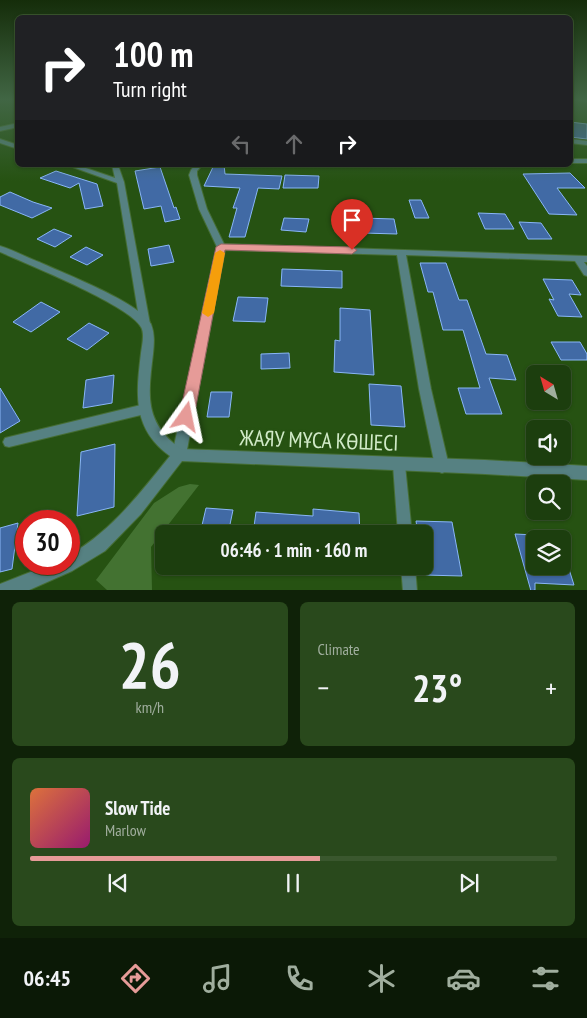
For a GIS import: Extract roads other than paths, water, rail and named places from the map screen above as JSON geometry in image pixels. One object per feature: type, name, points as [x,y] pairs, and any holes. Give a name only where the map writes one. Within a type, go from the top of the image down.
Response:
[{"type":"street","points":[[0,141],[15,146]]},
{"type":"street","points":[[573,141],[587,143]]},
{"type":"street","points":[[573,161],[587,161]]},
{"type":"street","points":[[76,167],[120,182]]},
{"type":"street","points":[[116,167],[120,182],[148,341],[143,389],[145,409],[152,431],[167,448],[179,455]]},
{"type":"street","points":[[4,590],[60,569],[87,554],[114,533],[134,512],[179,455],[221,247],[203,209],[193,175],[196,167]]},
{"type":"street","points":[[221,247],[582,259],[587,273]]},
{"type":"street","points":[[0,249],[114,302],[134,314],[144,324]]},
{"type":"street","points":[[401,253],[425,389],[442,466]]},
{"type":"street","name":"ЖАЯУ МҰСА КӨШЕСІ","points":[[179,455],[587,473]]},
{"type":"lane","points":[[9,442],[145,409]]},
{"type":"lane","points":[[399,465],[405,525]]},
{"type":"lane","points":[[409,575],[410,589]]}]
